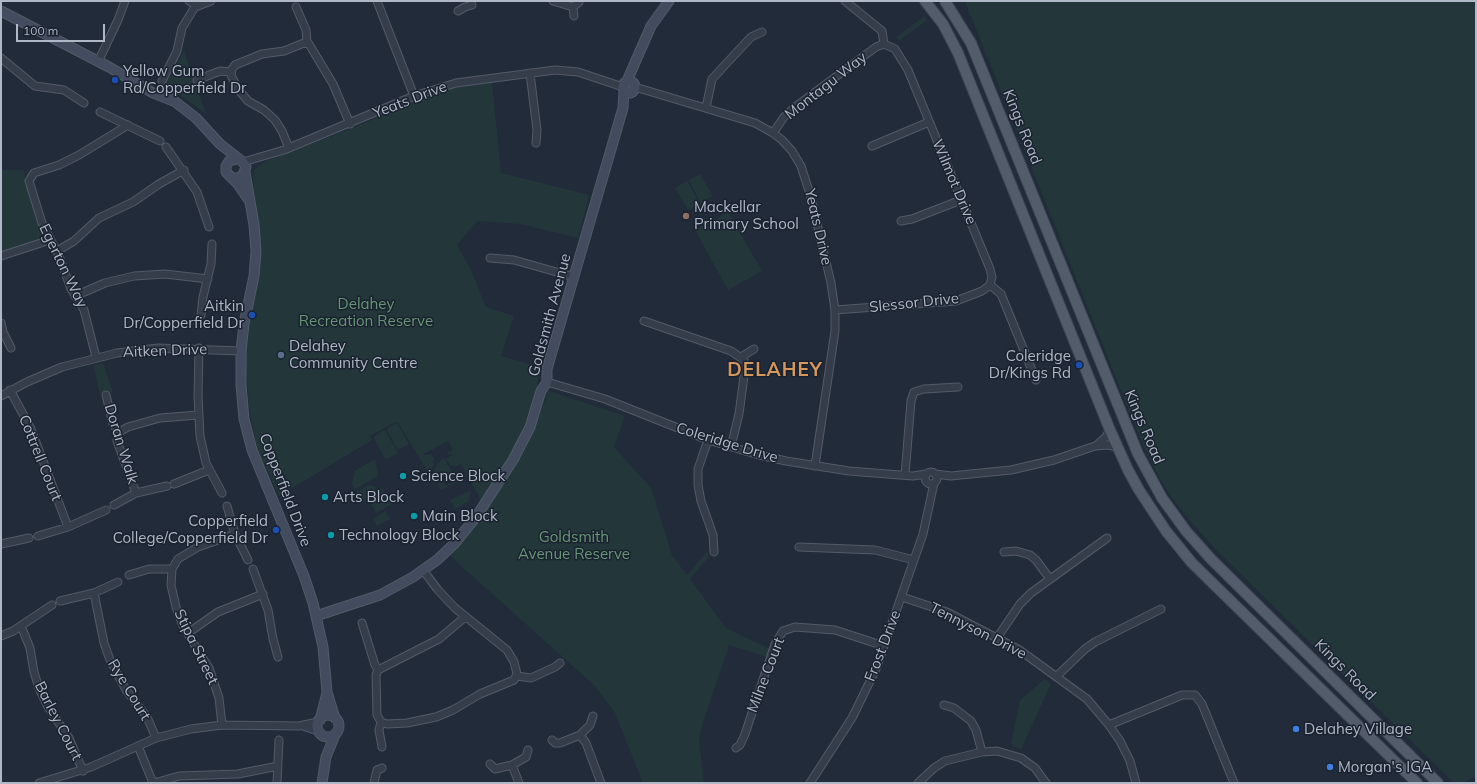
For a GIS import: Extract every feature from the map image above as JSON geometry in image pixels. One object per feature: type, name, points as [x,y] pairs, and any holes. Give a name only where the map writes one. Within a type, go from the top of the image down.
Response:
[{"type":"main road","name":"Kings Road","points":[[925,1],[942,24],[958,53],[1110,430],[1128,470],[1148,506],[1192,563],[1416,783]]},
{"type":"main road","name":"Kings Road","points":[[946,1],[972,43],[1138,454],[1155,487],[1198,545],[1438,783]]},
{"type":"main road","points":[[1406,751],[1445,783]]},
{"type":"street","points":[[98,62],[118,20],[125,1]]},
{"type":"street","points":[[162,81],[177,51],[182,28],[193,3],[201,5],[210,1]]},
{"type":"street","points":[[377,1],[414,96]]},
{"type":"street","points":[[553,1],[576,4],[574,16]]},
{"type":"street","name":"Goldsmith Avenue","points":[[316,616],[380,595],[423,570],[444,554],[466,531],[492,494],[525,437],[541,390],[547,382],[547,369],[635,64],[651,26],[668,1]]},
{"type":"street","name":"Wilmot Drive","points":[[845,1],[882,32],[884,44],[895,49],[902,60],[991,273],[990,285]]},
{"type":"street","points":[[458,11],[466,4]]},
{"type":"street","points":[[296,7],[306,30],[307,43],[313,48],[334,84],[350,124]]},
{"type":"street","points":[[1,11],[109,67],[150,92],[173,101],[196,118],[243,166]]},
{"type":"street","points":[[706,108],[712,79],[751,37],[762,32]]},
{"type":"street","points":[[289,148],[279,125],[269,114],[248,101],[232,78],[231,72],[235,65],[257,56],[284,51],[307,43]]},
{"type":"street","name":"Montagu Way","points":[[773,133],[784,117],[795,107],[876,47],[884,44]]},
{"type":"street","points":[[1,58],[35,86],[64,90],[84,103]]},
{"type":"street","name":"Yeats Drive","points":[[243,166],[350,124],[414,96],[456,83],[564,70],[645,91],[755,123],[773,133],[792,151],[805,176],[831,283],[835,310],[834,331],[815,466]]},
{"type":"street","points":[[197,80],[220,71],[231,72]]},
{"type":"street","points":[[530,73],[537,130],[536,143]]},
{"type":"street","points":[[100,112],[160,141]]},
{"type":"street","points":[[872,146],[929,122]]},
{"type":"street","name":"Egerton Way","points":[[96,357],[86,317],[75,296],[35,204],[29,184],[30,176],[79,155],[128,125]]},
{"type":"street","points":[[220,144],[227,163],[226,172],[232,178],[238,178],[243,166]]},
{"type":"street","points":[[166,147],[184,170],[197,192],[209,227]]},
{"type":"street","points":[[227,163],[232,159],[243,166]]},
{"type":"street","name":"Copperfield Drive","points":[[243,166],[255,230],[256,259],[244,324],[241,351],[242,404],[249,441],[304,576],[316,616],[326,661],[327,692],[319,727],[326,757]]},
{"type":"street","points":[[56,251],[74,241],[99,218],[133,202],[155,186],[184,170]]},
{"type":"street","name":"Copperfield Drive","points":[[232,178],[249,200]]},
{"type":"street","points":[[901,221],[912,219],[961,200]]},
{"type":"street","points":[[1,256],[50,240]]},
{"type":"street","points":[[201,316],[211,264],[212,244]]},
{"type":"street","points":[[490,258],[514,260],[574,277]]},
{"type":"street","points":[[75,296],[105,283],[134,276],[165,274],[208,279]]},
{"type":"street","points":[[990,285],[1001,294],[1036,380]]},
{"type":"street","name":"Slessor Drive","points":[[835,310],[956,301],[982,291],[990,285]]},
{"type":"street","points":[[644,321],[731,352],[741,357],[745,369],[739,414],[731,447]]},
{"type":"street","points":[[1,322],[3,332],[10,348]]},
{"type":"street","points":[[198,348],[198,415],[201,445],[209,470],[222,493]]},
{"type":"street","name":"Aitken Drive","points":[[1,396],[10,390],[62,367],[96,357],[146,349],[198,348],[241,351]]},
{"type":"street","points":[[741,357],[754,349]]},
{"type":"street","name":"Coleridge Drive","points":[[547,382],[624,406],[708,440],[780,460],[815,466],[909,475],[931,479],[985,473],[1027,466],[1095,446],[1108,445],[1118,447]]},
{"type":"street","points":[[909,475],[912,396],[918,390],[958,387]]},
{"type":"street","name":"Cottrell Court","points":[[10,390],[32,428],[68,527]]},
{"type":"street","name":"Doran Walk","points":[[106,395],[113,424],[119,432],[117,441],[136,493]]},
{"type":"street","points":[[119,432],[128,427],[160,418],[198,415]]},
{"type":"street","name":"Coleridge Drive","points":[[1095,446],[1105,438],[1110,430]]},
{"type":"street","points":[[708,440],[698,469],[698,485],[701,501],[713,536],[714,552]]},
{"type":"street","name":"Doran Walk","points":[[114,505],[136,493],[171,485],[209,470]]},
{"type":"street","name":"Frost Drive","points":[[810,783],[852,718],[884,646],[902,597],[926,522],[931,497],[931,479]]},
{"type":"street","points":[[227,506],[235,534],[248,560]]},
{"type":"street","points":[[38,536],[68,527],[106,510]]},
{"type":"street","points":[[129,575],[149,569],[172,569],[178,559],[198,547],[235,534]]},
{"type":"street","points":[[1,544],[29,538]]},
{"type":"street","points":[[998,638],[1020,604],[1031,593],[1107,538]]},
{"type":"street","points":[[799,548],[875,550],[914,560]]},
{"type":"street","points":[[1004,552],[1016,551],[1030,555],[1050,579]]},
{"type":"street","name":"Stipa Street","points":[[172,569],[171,577],[174,598],[180,617],[204,658],[214,681],[219,698],[222,725]]},
{"type":"street","points":[[253,569],[268,610],[272,639],[278,657]]},
{"type":"street","points":[[423,570],[444,597],[465,617],[507,650],[517,670],[517,676]]},
{"type":"street","points":[[60,601],[94,593],[118,582]]},
{"type":"street","name":"Rye Court","points":[[94,593],[104,643],[110,660],[126,690],[147,717],[156,738]]},
{"type":"street","points":[[188,633],[218,612],[263,594]]},
{"type":"street","name":"Tennyson Drive","points":[[902,597],[947,612],[1018,649],[1087,700],[1109,725],[1126,751],[1136,783]]},
{"type":"street","points":[[1,636],[21,626],[52,605]]},
{"type":"street","points":[[1056,676],[1085,649],[1095,642],[1161,609]]},
{"type":"street","points":[[465,617],[439,639],[378,670],[376,675],[377,715],[381,722],[387,724],[407,723],[436,718],[480,694],[509,682],[517,676],[531,678],[552,669],[560,663]]},
{"type":"street","points":[[362,623],[375,666],[378,670]]},
{"type":"street","name":"Barley Court","points":[[21,626],[30,648],[34,672],[39,688],[48,707],[69,738],[83,770]]},
{"type":"street","name":"Milne Court","points":[[736,748],[740,745],[745,734],[775,644],[783,631],[795,627],[835,630],[884,646]]},
{"type":"street","name":"Copperfield Drive","points":[[327,692],[335,718]]},
{"type":"street","points":[[1109,725],[1182,695],[1195,695],[1202,704],[1234,783]]},
{"type":"street","points":[[944,705],[954,708],[971,722],[976,730],[982,752]]},
{"type":"street","points":[[39,783],[68,778],[156,738],[191,729],[222,725],[319,727],[328,737],[335,735],[339,726],[335,718],[325,716],[319,727]]},
{"type":"street","points":[[552,740],[555,743],[580,735],[590,725],[593,716]]},
{"type":"street","points":[[381,722],[379,730],[382,747]]},
{"type":"street","name":"Copperfield Drive","points":[[322,783],[326,757],[335,735]]},
{"type":"street","points":[[580,735],[586,743],[601,783]]},
{"type":"street","points":[[277,783],[279,740]]},
{"type":"street","points":[[138,746],[154,783],[178,776],[238,774],[278,766]]},
{"type":"street","points":[[490,764],[495,769],[512,765],[526,757],[528,750]]},
{"type":"street","points":[[918,783],[934,768],[945,761],[982,752],[1001,751],[1022,758],[1034,768],[1046,783]]},
{"type":"street","points":[[512,765],[519,783]]},
{"type":"street","points":[[374,783],[377,770],[382,768]]},
{"type":"green space","points":[[965,1],[1476,1],[1476,776],[1462,783],[1454,783],[1217,551],[1191,522],[1170,495],[1154,468],[1141,440]]},
{"type":"green space","points":[[925,16],[927,20],[899,41],[896,37]]},
{"type":"green space","points":[[184,51],[206,114],[165,86]]},
{"type":"green space","name":"Delahey Recreation Reserve","points":[[492,82],[501,173],[589,195],[578,238],[520,224],[477,221],[457,245],[471,270],[486,307],[514,316],[501,356],[540,367],[536,395],[515,449],[482,502],[461,464],[455,467],[453,465],[451,466],[446,459],[452,455],[448,455],[447,453],[453,450],[448,441],[422,455],[431,454],[435,460],[432,461],[434,465],[429,474],[397,421],[370,436],[372,440],[279,496],[257,448],[249,406],[245,351],[248,324],[259,267],[259,238],[253,178],[254,170],[266,161],[353,128],[422,97],[445,89]]},
{"type":"green space","points":[[1,170],[24,170],[26,184],[43,233],[38,242],[1,254]]},
{"type":"green space","points":[[700,174],[713,196],[701,203],[689,180]]},
{"type":"green space","points":[[687,181],[700,204],[688,210],[675,188]]},
{"type":"green space","points":[[728,212],[762,271],[728,290],[695,230]]},
{"type":"green space","points":[[103,363],[113,392],[100,394],[93,365]]},
{"type":"green space","name":"Goldsmith Avenue Reserve","points":[[549,391],[625,416],[614,447],[651,488],[672,555],[687,575],[707,551],[709,557],[690,579],[726,628],[770,649],[767,657],[729,645],[701,728],[699,741],[704,783],[643,783],[615,713],[594,685],[450,556],[478,523],[514,469],[525,449]]},
{"type":"green space","points":[[397,423],[409,444],[398,450],[386,429]]},
{"type":"green space","points":[[385,430],[398,453],[386,460],[373,437]]},
{"type":"green space","points":[[444,458],[452,472],[434,482],[431,476],[437,464]]},
{"type":"green space","points":[[375,459],[378,476],[355,489],[352,484],[355,472],[353,472]]},
{"type":"green space","points":[[452,473],[457,482],[441,490],[438,485],[442,480],[446,486],[453,482],[449,475]]},
{"type":"green space","points":[[369,485],[383,489],[387,496],[358,502],[353,494]]},
{"type":"green space","points":[[471,490],[469,501],[455,509],[450,500]]},
{"type":"green space","points":[[388,497],[392,504],[376,513],[372,505],[369,506],[375,500]]},
{"type":"green space","points":[[385,511],[390,519],[377,526],[373,519]]},
{"type":"green space","points":[[1045,679],[1051,684],[1021,749],[1011,745],[1020,700]]},
{"type":"place","name":"Yellow Gum Rd/Copperfield Dr","points":[[115,80]]},
{"type":"place","name":"Mackellar Primary School","points":[[686,216]]},
{"type":"place","name":"Aitkin Dr/Copperfield Dr","points":[[252,315]]},
{"type":"place","name":"Delahey Community Centre","points":[[281,355]]},
{"type":"place","name":"Coleridge Dr/Kings Rd","points":[[1079,365]]},
{"type":"place","name":"Science Block","points":[[403,476]]},
{"type":"place","name":"Arts Block","points":[[325,497]]},
{"type":"place","name":"Main Block","points":[[414,516]]},
{"type":"place","name":"Copperfield College/Copperfield Dr","points":[[276,530]]},
{"type":"place","name":"Technology Block","points":[[331,535]]},
{"type":"place","name":"Delahey Village","points":[[1296,729]]},
{"type":"place","name":"Morgan's IGA","points":[[1330,767]]},
{"type":"district","name":"DELAHEY","points":[[775,370]]}]
